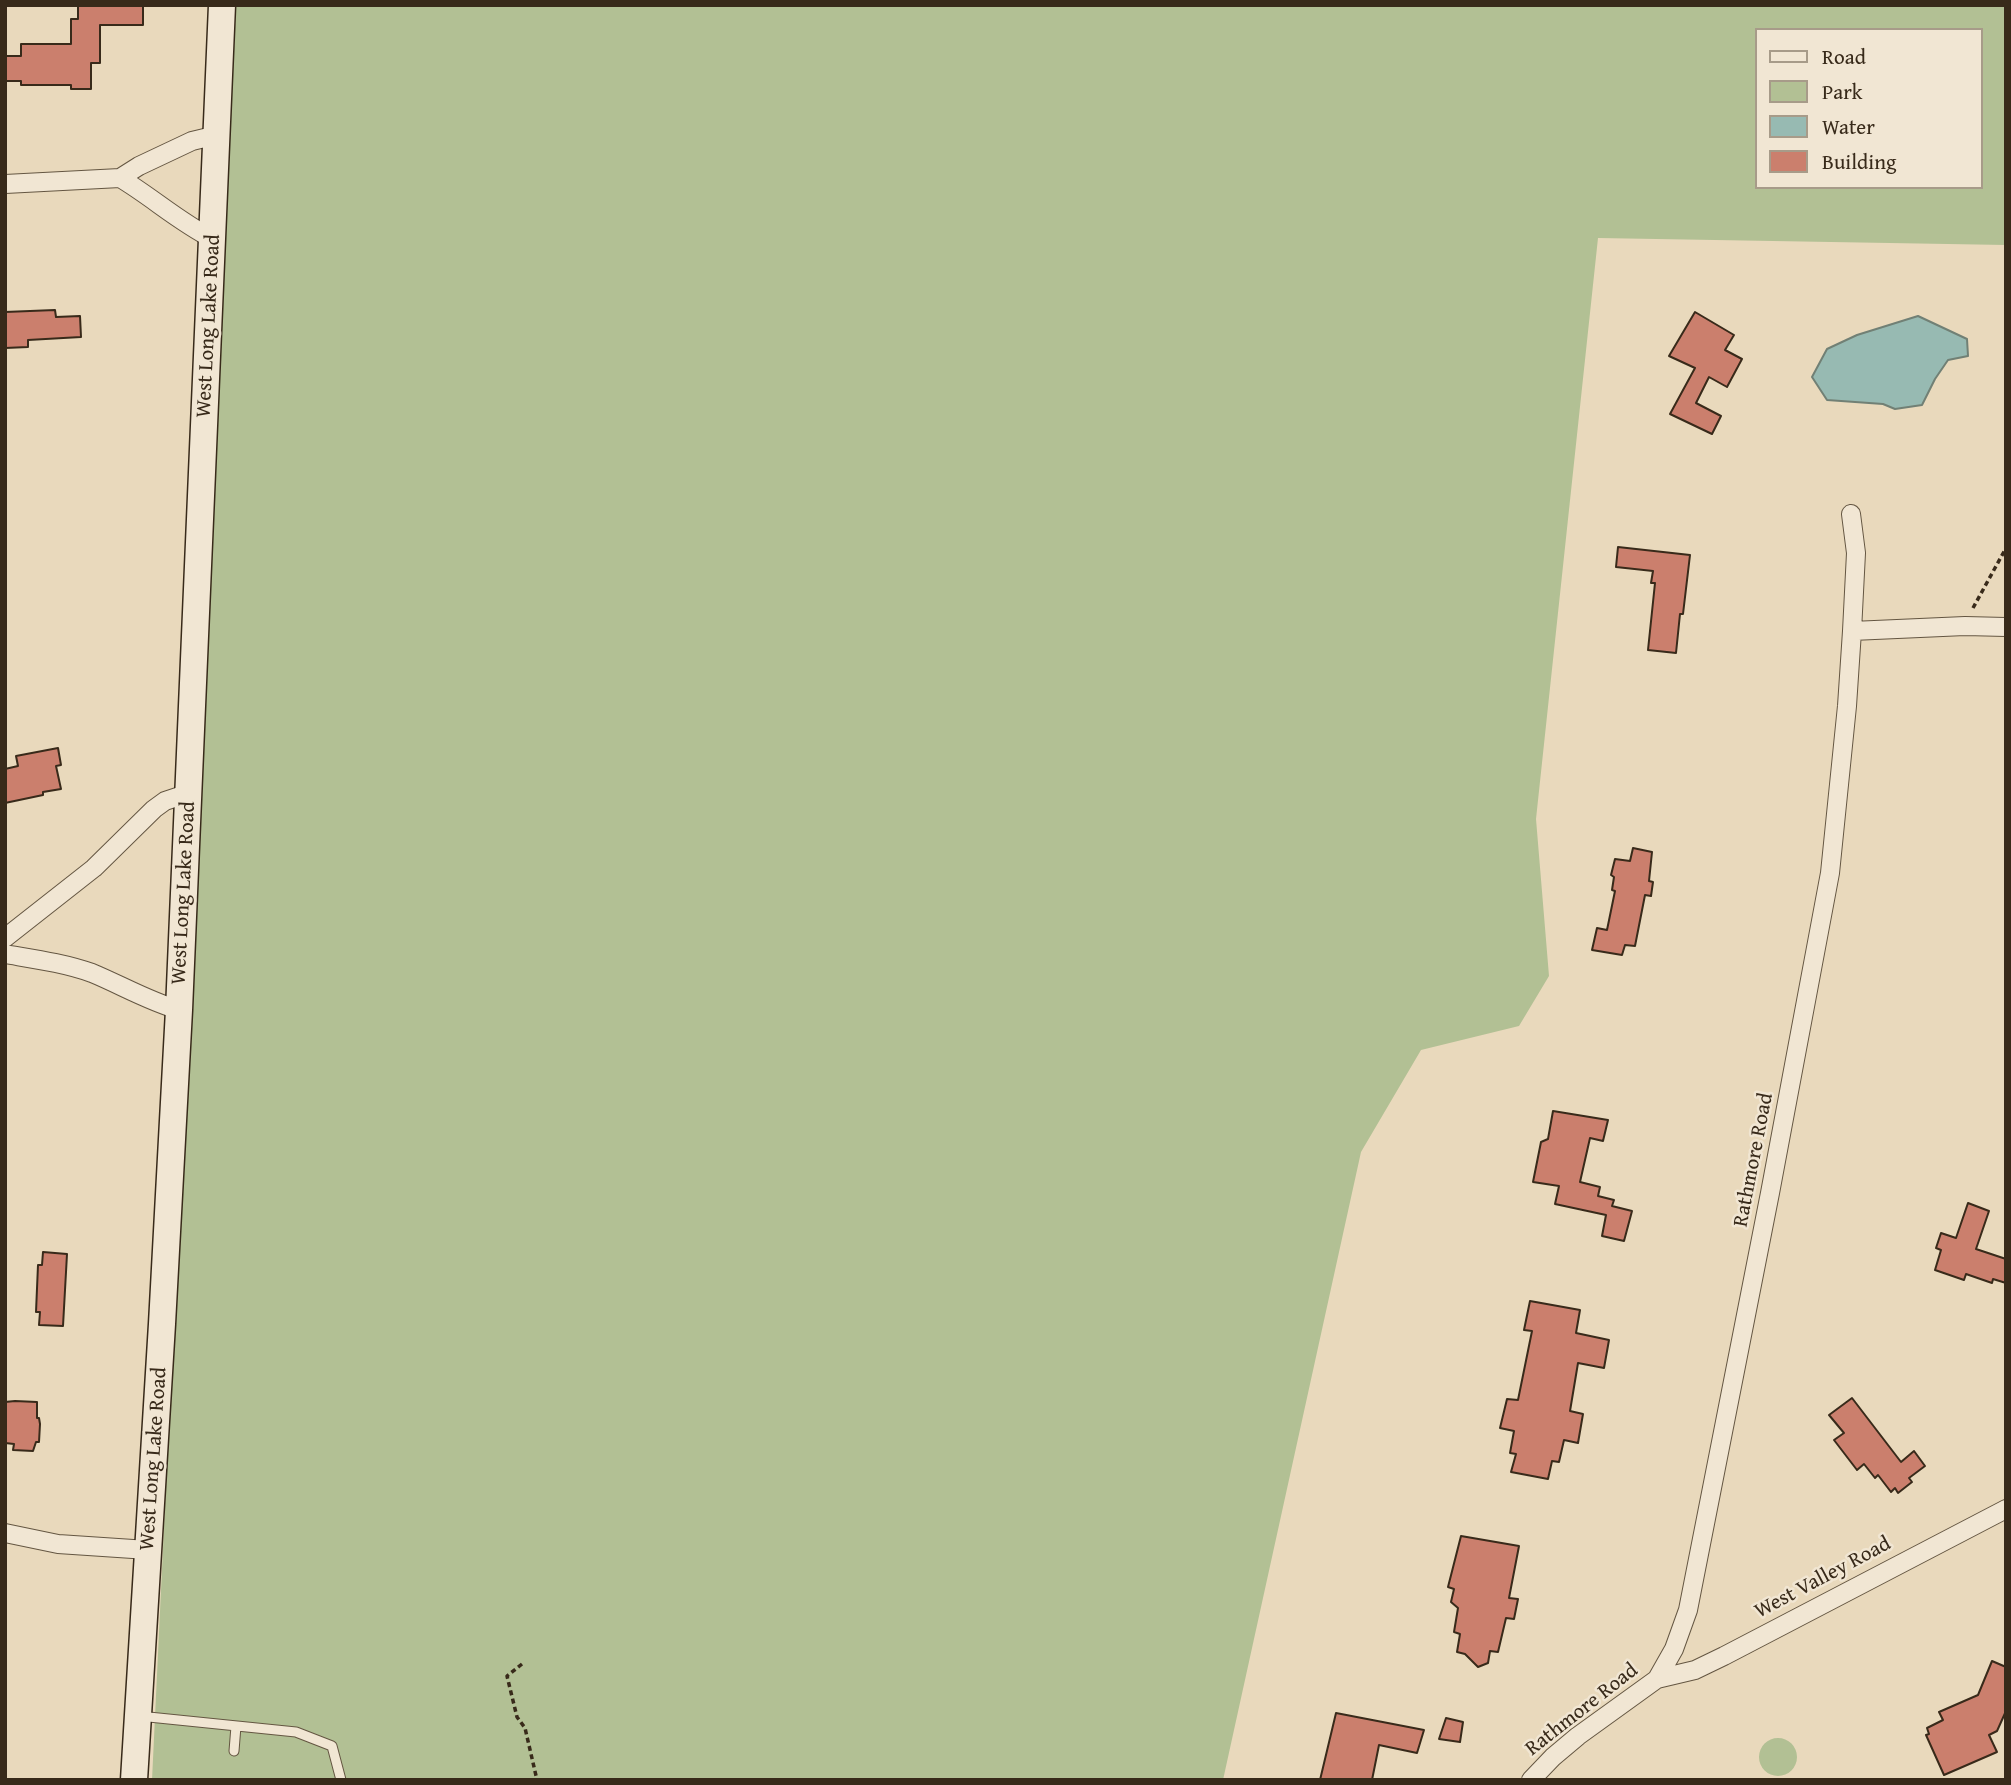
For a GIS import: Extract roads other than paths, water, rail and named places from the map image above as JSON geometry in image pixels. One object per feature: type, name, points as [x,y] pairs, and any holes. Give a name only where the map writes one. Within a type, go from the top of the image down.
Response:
[{"type":"main road","name":"West Long Lake Road","points":[[134,1780],[189,793],[222,5]]},
{"type":"street","points":[[5,184],[120,178],[192,141],[217,135]]},
{"type":"street","points":[[120,178],[141,190],[188,226],[213,239]]},
{"type":"street","name":"Rathmore Road","points":[[1531,1780],[1553,1757],[1657,1679],[1679,1636],[1692,1596],[1830,873],[1852,631],[1856,553],[1852,514]]},
{"type":"street","points":[[1852,631],[2006,627]]},
{"type":"street","points":[[5,938],[94,868],[154,809],[165,801],[189,793]]},
{"type":"street","points":[[5,954],[90,972],[160,1005],[178,1010]]},
{"type":"street","name":"West Valley Road","points":[[1657,1679],[1695,1670],[1724,1656],[2006,1509]]},
{"type":"street","points":[[5,1533],[58,1544],[148,1550]]},
{"type":"lane","points":[[137,1716],[296,1732],[332,1746],[341,1780]]},
{"type":"lane","points":[[234,1751],[236,1726]]},
{"type":"water","points":[[1918,316],[1967,339],[1968,356],[1948,360],[1922,405],[1895,409],[1883,404],[1827,400],[1812,377],[1827,349],[1857,335]]}]
